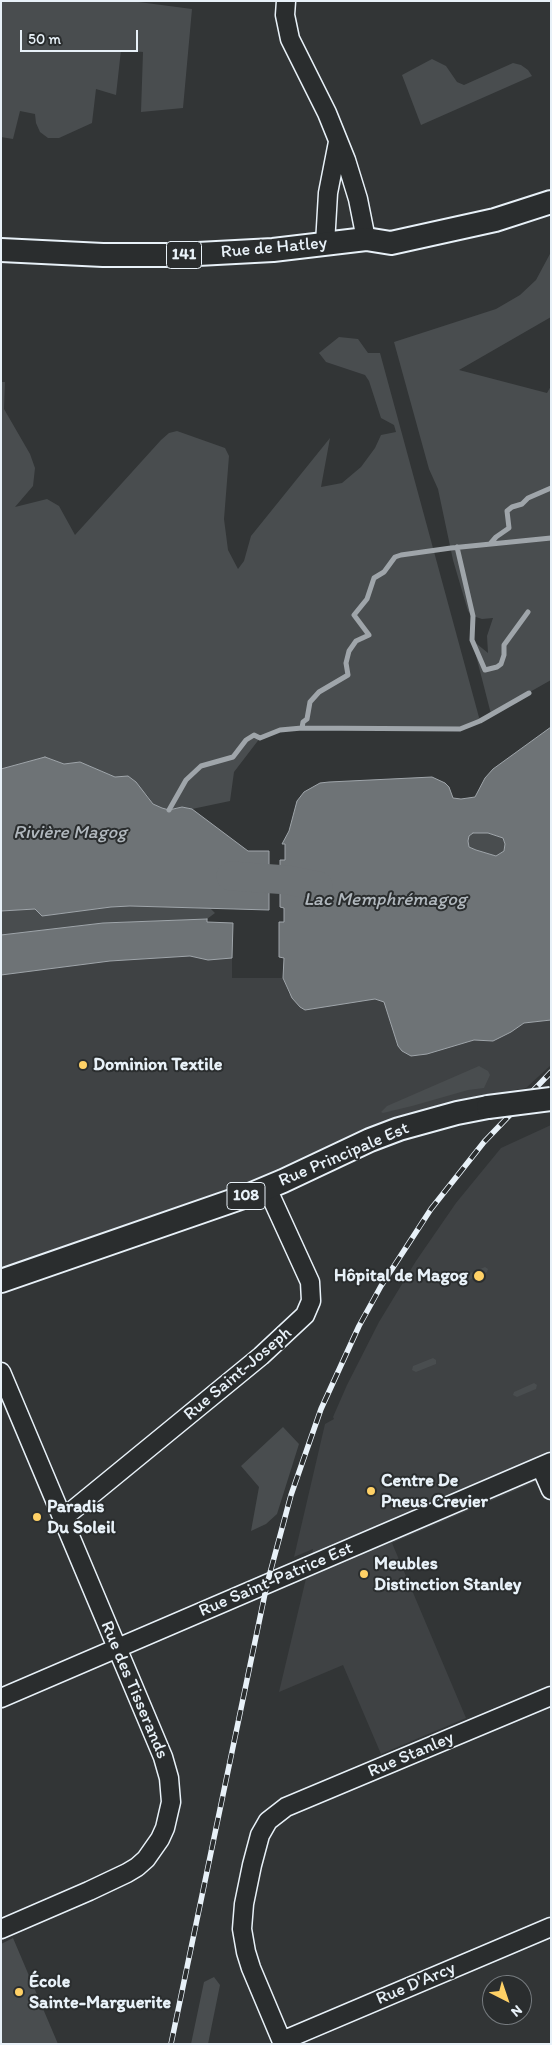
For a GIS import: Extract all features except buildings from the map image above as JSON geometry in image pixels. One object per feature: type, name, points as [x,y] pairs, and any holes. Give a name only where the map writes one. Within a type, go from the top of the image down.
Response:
[{"type":"main road","name":"Rue de Hatley","points":[[1,250],[103,255],[179,255],[252,251],[366,239],[391,243],[495,220],[551,202]]},
{"type":"main road","name":"Rue Principale Est","points":[[1,1281],[267,1188],[370,1140],[399,1129],[456,1113],[551,1099]]},
{"type":"street","points":[[286,1],[285,15],[290,39],[327,113],[352,180],[366,239]]},
{"type":"street","points":[[326,244],[328,193],[338,142]]},
{"type":"street","name":"Rue Saint-Joseph","points":[[62,1519],[262,1356],[305,1315],[312,1296],[310,1282],[267,1188]]},
{"type":"street","name":"Rue des Tisserands","points":[[1,1372],[8,1407],[62,1519],[167,1767],[171,1789],[171,1802],[165,1828],[154,1850],[146,1859],[127,1873],[1,1928]]},
{"type":"street","points":[[546,1465],[551,1490]]},
{"type":"street","name":"Rue Saint-Patrice Est","points":[[1,1698],[546,1465]]},
{"type":"street","name":"Rue Stanley","points":[[283,2043],[251,1968],[244,1946],[242,1929],[244,1904],[263,1827],[272,1816],[286,1807],[551,1696]]},
{"type":"street","name":"Rue D'Arcy","points":[[283,2043],[551,1927]]},
{"type":"shaded area","points":[[1,1],[131,1],[192,9],[183,108],[141,112],[143,52],[121,50],[116,95],[96,89],[92,123],[59,138],[48,138],[40,132],[35,114],[20,111],[13,139],[1,137]]},
{"type":"shaded area","points":[[432,59],[446,66],[457,82],[464,85],[513,63],[521,65],[532,76],[421,125],[402,75]]},
{"type":"shaded area","points":[[551,252],[551,317],[459,370],[547,393],[551,386],[551,680],[491,714],[472,640],[488,653],[487,636],[493,618],[482,619],[473,616],[468,611],[453,560],[438,489],[429,469],[394,342],[496,309],[520,295],[536,280]]},
{"type":"shaded area","points":[[339,337],[358,339],[368,353],[380,353],[480,721],[460,729],[409,727],[280,730],[260,738],[234,772],[230,801],[192,809],[182,807],[169,810],[162,809],[153,804],[147,795],[121,777],[115,777],[80,762],[64,764],[45,757],[1,769],[1,382],[5,382],[4,409],[30,454],[35,468],[33,486],[15,507],[47,499],[59,506],[75,535],[161,440],[169,433],[177,431],[225,448],[229,456],[224,519],[228,550],[238,569],[244,561],[251,536],[330,438],[321,487],[342,483],[361,467],[375,448],[381,435],[396,432],[394,425],[381,418],[369,381],[365,375],[326,362],[319,353]]},
{"type":"shaded area","points":[[473,833],[488,833],[503,838],[505,844],[504,851],[496,856],[469,847],[469,836]]},
{"type":"shaded area","points":[[130,906],[210,908],[215,913],[207,919],[103,923],[1,935],[1,911],[35,909],[42,916]]},
{"type":"shaded area","points":[[190,956],[208,960],[232,958],[232,978],[283,978],[289,994],[379,999],[384,1002],[417,1056],[474,1040],[493,1041],[524,1023],[551,1020],[551,1065],[526,1088],[468,1098],[385,1121],[284,1167],[237,1186],[1,1268],[1,975],[110,961]]},
{"type":"shaded area","points":[[479,1066],[488,1071],[490,1075],[484,1088],[468,1090],[412,1106],[381,1112],[387,1106]]},
{"type":"shaded area","points":[[551,1125],[551,1475],[392,1543],[466,1718],[381,1754],[343,1665],[279,1692],[313,1549],[294,1557],[325,1424],[334,1419],[333,1417],[347,1385],[379,1322],[416,1261],[456,1203],[501,1148]]},
{"type":"shaded area","points":[[485,1267],[488,1269],[487,1272],[467,1281],[464,1279],[465,1275]]},
{"type":"shaded area","points":[[433,1358],[436,1360],[436,1364],[416,1372],[412,1370],[413,1366]]},
{"type":"shaded area","points":[[534,1383],[537,1385],[536,1389],[517,1397],[513,1395],[514,1392]]},
{"type":"shaded area","points":[[283,1427],[299,1444],[277,1514],[266,1524],[251,1531],[259,1487],[241,1466]]},
{"type":"shaded area","name":"École Sainte-Marguerite","points":[[13,1938],[58,2044],[1,2044],[1,1944]]},
{"type":"shaded area","points":[[214,1977],[220,1985],[208,2044],[191,2044],[204,1982]]},
{"type":"water","name":"Lac Memphrémagog","points":[[551,727],[551,1020],[524,1023],[493,1041],[474,1040],[427,1054],[411,1056],[402,1051],[398,1046],[384,1002],[375,999],[305,1010],[300,1007],[292,998],[283,978],[284,958],[279,957],[279,922],[284,922],[284,908],[280,907],[280,860],[285,860],[285,844],[282,844],[289,831],[297,801],[304,792],[320,783],[432,777],[449,787],[453,798],[461,799],[475,797],[485,778],[493,769]],"holes":[[[473,833],[488,833],[503,838],[505,844],[504,851],[496,856],[469,847],[469,836]]]},
{"type":"water","name":"Rivière Magog","points":[[45,757],[64,764],[80,762],[115,777],[128,776],[136,782],[153,804],[169,810],[182,807],[192,809],[248,851],[269,851],[269,910],[130,906],[42,916],[35,909],[1,911],[1,769]]},
{"type":"water","points":[[207,919],[207,922],[233,923],[232,958],[208,960],[190,956],[110,961],[1,975],[1,935],[103,923]]},
{"type":"waterway","points":[[490,544],[509,528],[507,511],[512,507],[522,504],[528,498],[551,488]]},
{"type":"waterway","points":[[302,728],[303,722],[307,719],[310,702],[319,692],[348,675],[346,663],[349,651],[356,641],[369,635],[354,615],[367,599],[374,578],[384,572],[395,557],[451,548],[551,538]]},
{"type":"waterway","points":[[457,547],[473,616],[472,640],[485,670],[501,664],[504,655],[504,645],[528,612]]},
{"type":"waterway","points":[[169,810],[186,780],[201,766],[233,757],[246,740],[254,735],[260,738],[280,730],[302,728],[460,729],[480,721],[529,693]]},
{"type":"waterway","name":"Rivière Magog","points":[[231,876],[288,880],[318,886]]},
{"type":"railway","points":[[171,2044],[267,1584],[291,1495],[321,1409],[359,1326],[381,1286],[431,1209],[484,1142],[551,1072]]},
{"type":"place","name":"Dominion Textile","points":[[83,1065]]},
{"type":"place","name":"Hôpital de Magog","points":[[479,1276]]},
{"type":"place","name":"Centre De Pneus Crevier","points":[[371,1491]]},
{"type":"place","name":"Paradis Du Soleil","points":[[37,1517]]},
{"type":"place","name":"Meubles Distinction Stanley","points":[[364,1574]]},
{"type":"place","name":"École Sainte-Marguerite","points":[[19,1992]]}]
